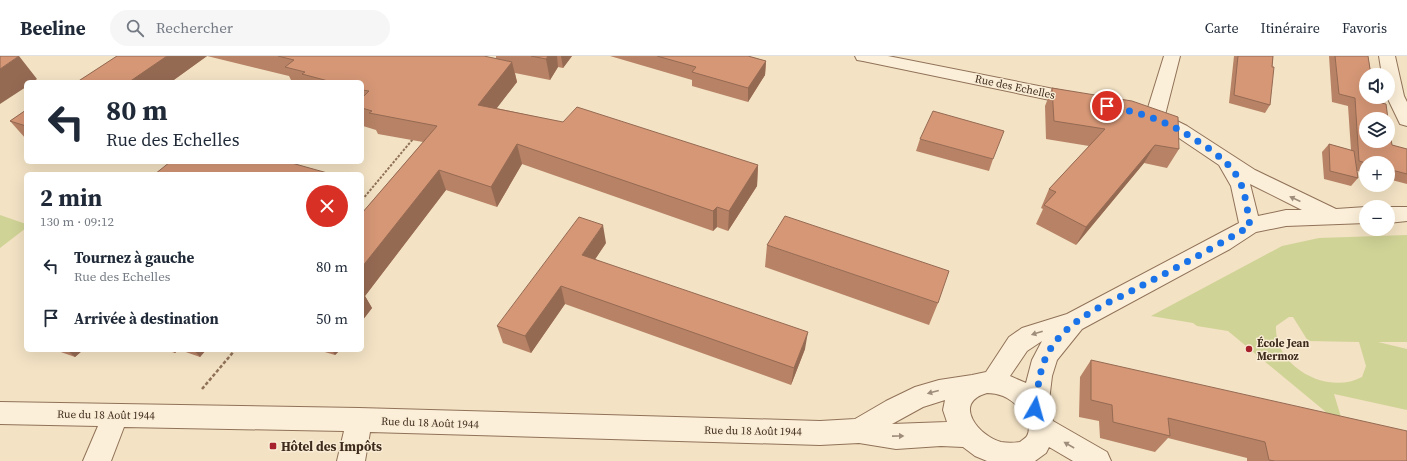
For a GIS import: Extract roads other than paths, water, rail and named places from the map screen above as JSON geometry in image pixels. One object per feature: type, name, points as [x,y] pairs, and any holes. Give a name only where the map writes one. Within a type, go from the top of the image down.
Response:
[{"type":"street","name":"Rue des Echelles","points":[[863,56],[1098,104]]},
{"type":"street","points":[[1155,117],[1172,56]]},
{"type":"street","points":[[1387,56],[1395,96],[1407,120]]},
{"type":"street","points":[[1136,112],[1155,117],[1190,136],[1226,162],[1279,191],[1331,215]]},
{"type":"street","points":[[1226,162],[1238,178],[1250,226]]},
{"type":"street","points":[[1395,214],[1407,214]]},
{"type":"street","points":[[1074,322],[1052,346],[1045,359],[1040,374],[1038,419],[1040,438],[1031,450],[1009,458],[978,447],[965,435],[960,426],[956,411],[960,396],[982,384],[1024,339],[1034,333],[1074,322],[1222,243],[1250,226],[1280,218],[1359,215]]},
{"type":"street","points":[[982,384],[1005,385],[1017,391],[1027,399],[1038,419],[1097,461]]},
{"type":"street","name":"Rue du 18 Août 1944","points":[[859,431],[893,410],[924,395],[982,384]]},
{"type":"street","name":"Rue du 18 Août 1944","points":[[0,413],[359,420],[820,433],[859,431],[896,437],[940,434],[965,435]]},
{"type":"street","points":[[100,454],[116,415]]},
{"type":"street","points":[[351,461],[359,420]]},
{"type":"place","name":"École Jean Mermoz","points":[[1249,349]]},
{"type":"place","name":"Hôtel des Impôts","points":[[273,446]]}]
